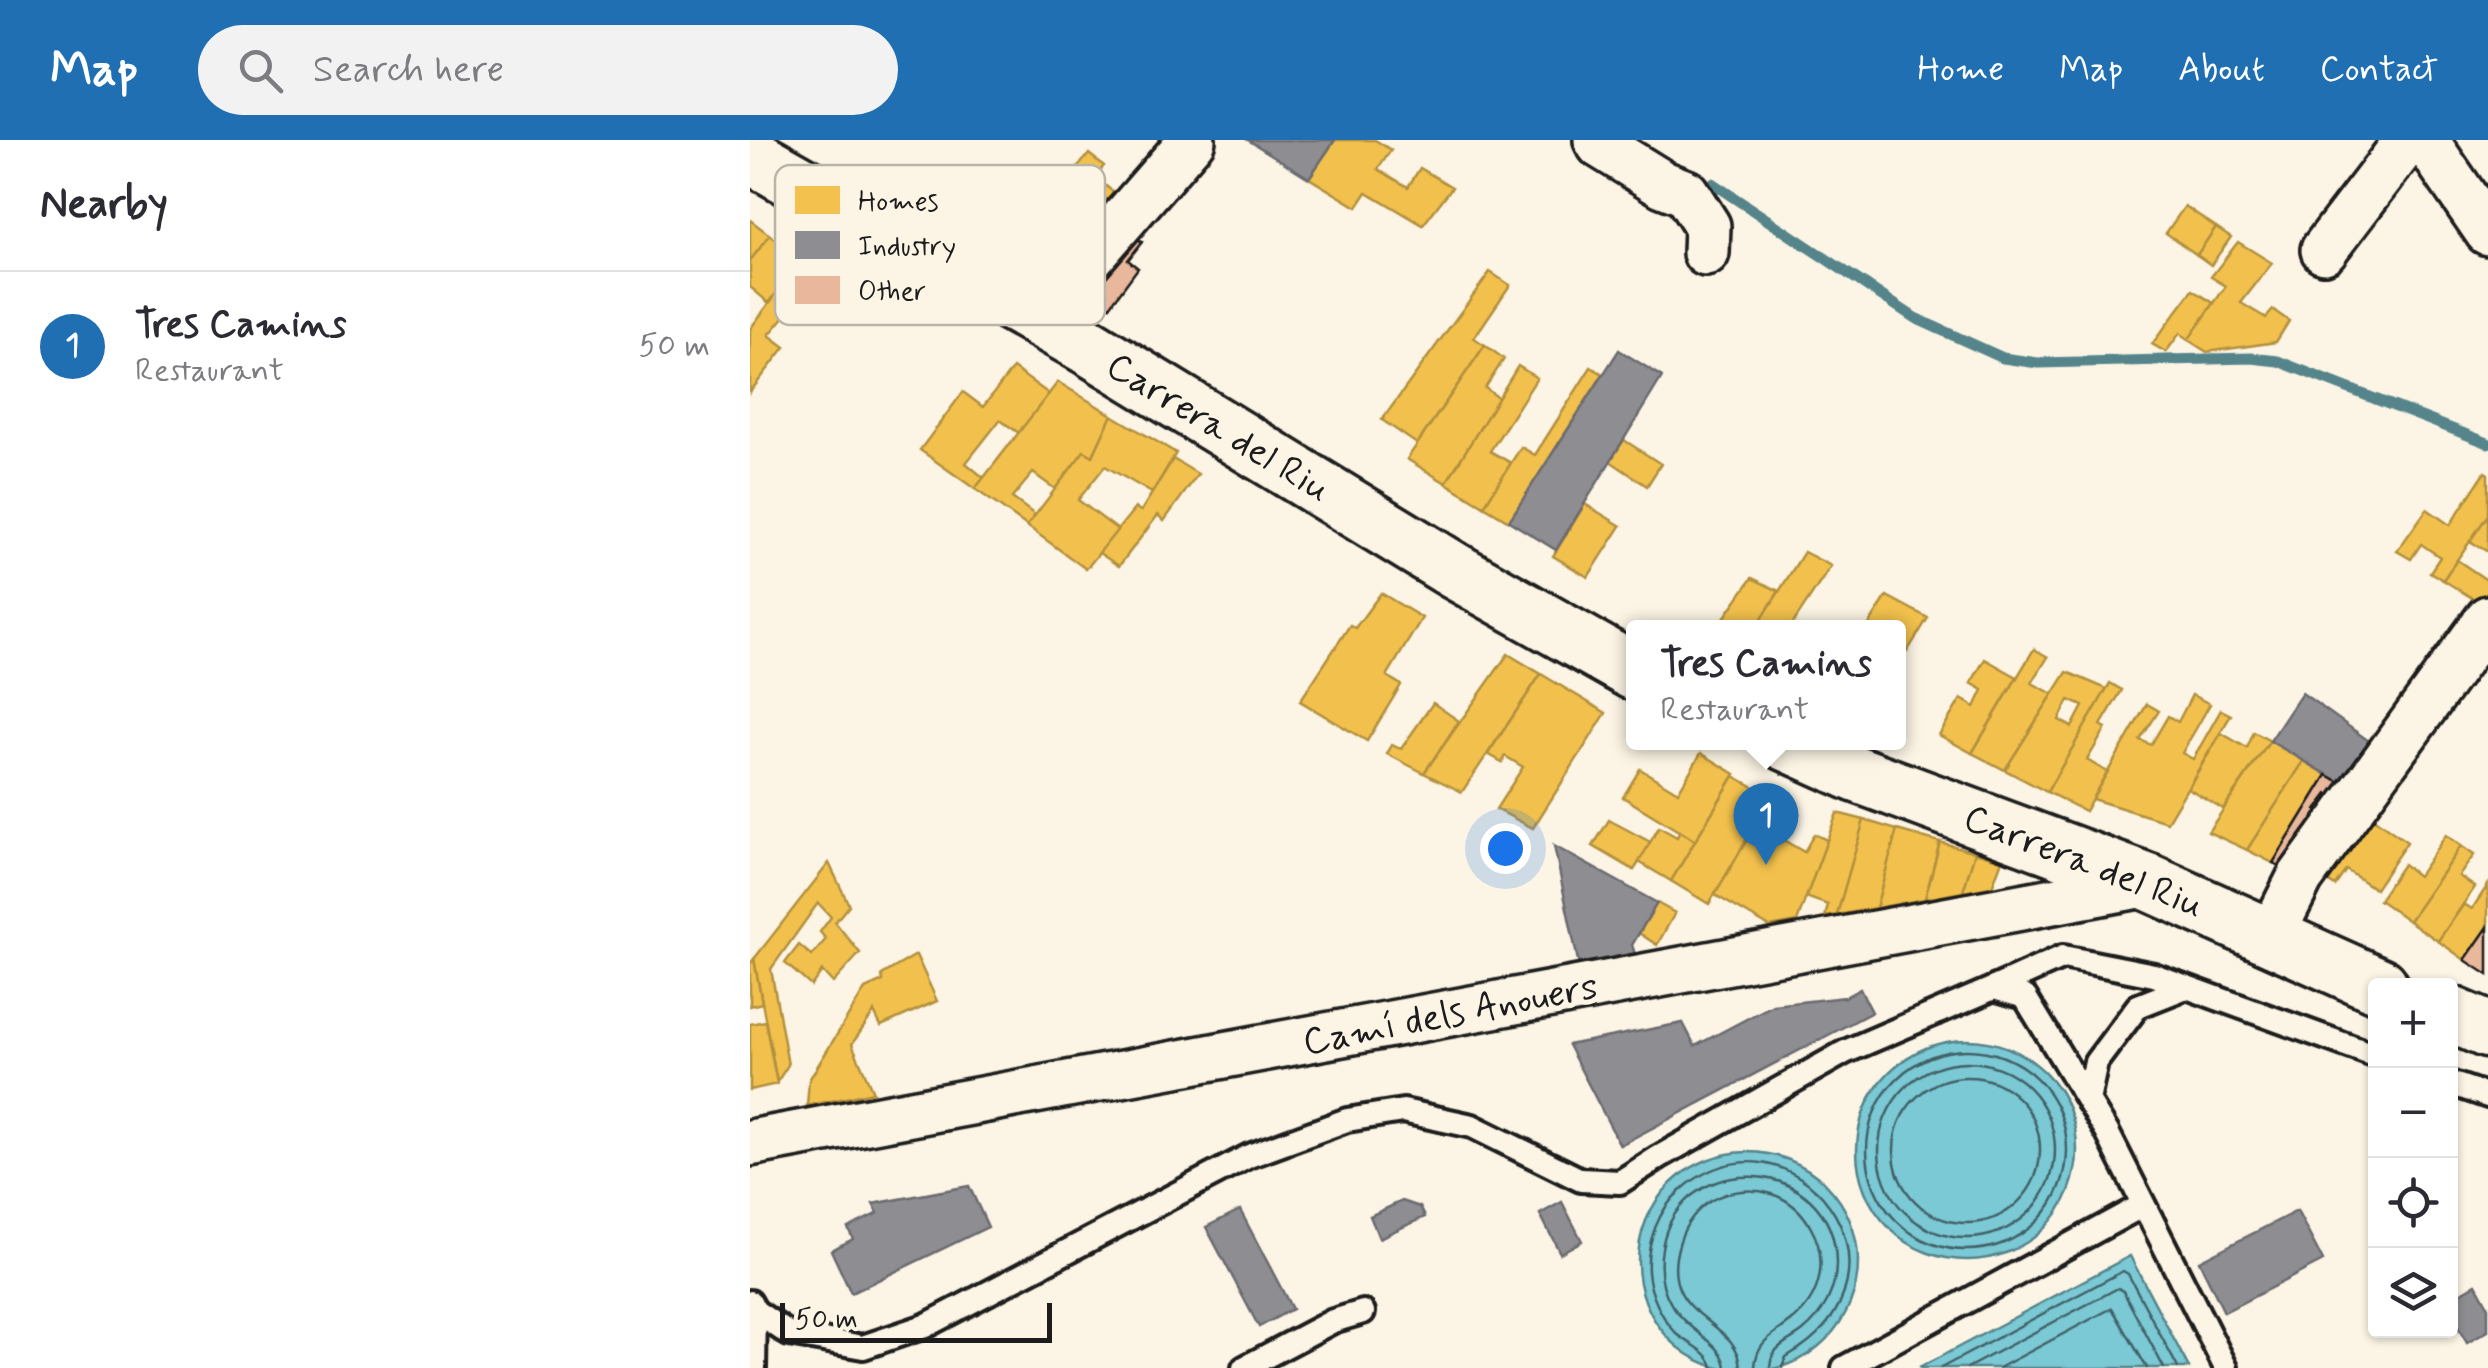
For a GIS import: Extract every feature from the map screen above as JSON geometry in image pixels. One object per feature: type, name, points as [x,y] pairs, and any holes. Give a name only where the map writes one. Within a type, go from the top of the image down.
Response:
[{"type":"street","points":[[1105,241],[1192,140]]},
{"type":"street","points":[[1598,140],[1662,184],[1686,193],[1706,226],[1706,253]]},
{"type":"street","points":[[2324,250],[2408,140]]},
{"type":"street","points":[[2425,140],[2488,232]]},
{"type":"street","name":"Carrera del Riu","points":[[750,155],[775,169]]},
{"type":"street","name":"Carrera del Riu","points":[[1050,325],[1455,571],[1626,667]]},
{"type":"street","points":[[2275,937],[2276,926],[2300,878],[2488,619]]},
{"type":"street","name":"Carrera del Riu","points":[[1803,750],[1856,774],[2150,883],[2368,980]]},
{"type":"street","name":"Camí dels Anouers","points":[[750,1143],[2150,883]]},
{"type":"lane","points":[[752,1306],[788,1334],[863,1347],[925,1326],[1249,1156],[1346,1120],[1403,1111],[1472,1126],[1581,1180],[1620,1182],[1846,1052],[2063,957],[2154,975],[2368,1053]]},
{"type":"lane","points":[[2088,1101],[2096,1062],[2138,1006],[2186,987]]},
{"type":"lane","points":[[1994,988],[2026,997],[2088,1101],[2226,1368]]},
{"type":"lane","points":[[2458,1087],[2488,1096]]},
{"type":"lane","points":[[1844,1368],[2144,1206]]},
{"type":"lane","points":[[752,1306],[754,1368]]},
{"type":"lane","points":[[1244,1368],[1333,1320],[1363,1312]]},
{"type":"water","points":[[1967,1040],[2009,1048],[2045,1072],[2069,1108],[2077,1150],[2069,1192],[2045,1228],[2009,1252],[1967,1260],[1925,1252],[1889,1228],[1865,1192],[1857,1150],[1865,1108],[1889,1072],[1925,1048]]},
{"type":"water","points":[[1727,1154],[1769,1154],[1809,1171],[1839,1201],[1856,1241],[1856,1283],[1839,1323],[1809,1353],[1772,1369],[1724,1369],[1687,1353],[1657,1323],[1640,1283],[1640,1241],[1657,1201],[1687,1171]]},
{"type":"water","points":[[2130,1256],[2189,1368],[1919,1368]]},
{"type":"building: Homes","points":[[1335,140],[1375,140],[1391,150],[1378,169],[1408,187],[1420,168],[1452,187],[1423,225],[1367,192],[1357,207],[1309,178]]},
{"type":"building: Homes","points":[[1089,154],[1103,165],[1080,165]]},
{"type":"building: Homes","points":[[1105,187],[1125,202],[1105,227]]},
{"type":"building: Homes","points":[[2185,206],[2216,227],[2197,255],[2166,233]]},
{"type":"building: Homes","points":[[750,220],[770,235],[750,261]]},
{"type":"building: Homes","points":[[2216,227],[2231,237],[2211,265],[2197,255]]},
{"type":"building: Homes","points":[[770,235],[775,239],[775,295],[769,303],[750,287],[750,261]]},
{"type":"building: Homes","points":[[2238,242],[2272,263],[2241,303],[2266,318],[2273,310],[2289,321],[2276,342],[2207,352],[2188,340],[2226,286],[2211,277]]},
{"type":"building: Homes","points":[[1490,272],[1510,285],[1474,338],[1485,345],[1417,444],[1382,420]]},
{"type":"building: Homes","points":[[2193,290],[2214,303],[2188,340],[2180,333],[2166,352],[2152,344]]},
{"type":"building: Homes","points":[[775,296],[777,325],[769,335],[785,347],[750,392],[750,329]]},
{"type":"building: Homes","points":[[1485,345],[1504,359],[1485,388],[1499,398],[1446,483],[1407,459]]},
{"type":"building: Homes","points":[[1518,366],[1537,378],[1490,451],[1511,463],[1484,506],[1446,483]]},
{"type":"building: Homes","points":[[1591,367],[1603,374],[1509,521],[1484,506],[1521,447],[1535,455]]},
{"type":"building: Homes","points":[[1013,368],[1049,394],[1019,433],[1000,420],[966,463],[984,478],[975,489],[920,450],[963,392],[983,407]]},
{"type":"building: Homes","points":[[1058,382],[1112,415],[1093,456],[1084,451],[1055,489],[1033,473],[1012,498],[1035,515],[1027,526],[975,489]]},
{"type":"building: Homes","points":[[1112,415],[1176,453],[1152,493],[1105,466],[1078,500],[1118,530],[1086,569],[1027,526],[1084,451],[1093,456]]},
{"type":"building: Homes","points":[[1624,440],[1661,464],[1647,486],[1610,461]]},
{"type":"building: Homes","points":[[1173,459],[1198,474],[1164,521],[1158,515],[1119,566],[1099,553],[1135,508],[1141,511]]},
{"type":"building: Homes","points":[[2485,472],[2488,515],[2443,580],[2430,572],[2440,557],[2421,544],[2411,559],[2397,551],[2427,509],[2450,525]]},
{"type":"building: Homes","points":[[1585,504],[1621,526],[1588,577],[1553,556]]},
{"type":"building: Homes","points":[[2488,515],[2488,552],[2470,541]]},
{"type":"building: Homes","points":[[1804,552],[1831,566],[1795,620],[1761,620]]},
{"type":"building: Homes","points":[[2457,560],[2488,581],[2488,595],[2482,604],[2443,580]]},
{"type":"building: Homes","points":[[1752,578],[1779,591],[1761,620],[1723,620]]},
{"type":"building: Homes","points":[[1381,593],[1422,618],[1387,676],[1401,685],[1367,741],[1300,701],[1350,625],[1355,628]]},
{"type":"building: Homes","points":[[1887,596],[1928,618],[1907,652],[1906,620],[1872,620]]},
{"type":"building: Homes","points":[[2034,649],[2048,657],[2032,683],[2053,694],[2005,770],[1972,753]]},
{"type":"building: Homes","points":[[1508,654],[1541,674],[1462,792],[1424,773]]},
{"type":"building: Homes","points":[[1985,659],[2017,677],[1972,753],[1939,735],[1961,699],[1975,707],[1983,690],[1971,683]]},
{"type":"building: Homes","points":[[2067,672],[2107,689],[2047,792],[2005,770]],"holes":[[[2069,700],[2083,706],[2072,727],[2059,720]]]},
{"type":"building: Homes","points":[[1541,674],[1606,713],[1533,828],[1496,809],[1523,767],[1505,756],[1502,762],[1488,754]]},
{"type":"building: Homes","points":[[2110,683],[2122,690],[2101,725],[2106,728],[2087,760],[2107,772],[2085,811],[2047,792]]},
{"type":"building: Homes","points":[[2192,695],[2210,704],[2182,753],[2193,759],[2221,710],[2231,715],[2167,822],[2092,799],[2147,704],[2159,711],[2140,740],[2151,745],[2168,716],[2178,722]]},
{"type":"building: Homes","points":[[1433,703],[1459,721],[1424,773],[1387,754],[1392,745],[1401,749]]},
{"type":"building: Homes","points":[[2254,732],[2270,741],[2223,809],[2188,788],[2221,733],[2247,748]]},
{"type":"building: Homes","points":[[2270,741],[2304,761],[2247,850],[2208,832]]},
{"type":"building: Homes","points":[[1701,753],[1735,774],[1695,841],[1623,797],[1640,769],[1678,792]]},
{"type":"building: Homes","points":[[2304,761],[2327,775],[2273,863],[2247,850]]},
{"type":"building: Homes","points":[[1734,776],[1772,797],[1709,904],[1671,881]]},
{"type":"building: Homes","points":[[2356,806],[2407,842],[2375,889],[2346,870],[2335,886],[2317,874]]},
{"type":"building: Homes","points":[[1837,813],[1864,820],[1837,915],[1825,917],[1828,905],[1806,897]]},
{"type":"building: Homes","points":[[1609,820],[1652,843],[1634,870],[1593,846]]},
{"type":"building: Homes","points":[[1864,820],[1897,830],[1876,908],[1837,915]]},
{"type":"building: Homes","points":[[1756,824],[1804,852],[1814,834],[1827,840],[1797,922],[1770,927],[1715,895]]},
{"type":"building: Homes","points":[[1659,827],[1677,837],[1680,831],[1695,841],[1671,881],[1639,862]]},
{"type":"building: Homes","points":[[1897,830],[1940,842],[1925,899],[1876,908]]},
{"type":"building: Homes","points":[[2446,835],[2461,846],[2409,921],[2379,900],[2403,864],[2418,876]]},
{"type":"building: Homes","points":[[1940,842],[1975,852],[1963,892],[1925,899]]},
{"type":"building: Homes","points":[[2461,846],[2474,855],[2459,876],[2475,887],[2438,941],[2409,921]]},
{"type":"building: Homes","points":[[1975,852],[2002,860],[1992,887],[1963,892]]},
{"type":"building: Homes","points":[[829,863],[849,905],[835,922],[860,953],[833,983],[822,971],[811,986],[785,963],[799,945],[812,956],[826,939],[820,932],[831,917],[818,903],[771,969],[788,1065],[777,1082],[754,959]]},
{"type":"building: Homes","points":[[2488,885],[2488,927],[2465,960],[2438,941],[2464,904],[2472,909]]},
{"type":"building: Homes","points":[[1657,903],[1675,913],[1657,945],[1639,933]]},
{"type":"building: Homes","points":[[916,955],[937,1001],[881,1026],[874,1012],[852,1044],[873,1092],[807,1106],[809,1080],[865,989],[883,981],[882,975]]},
{"type":"building: Homes","points":[[754,959],[762,1003],[750,1006],[750,964]]},
{"type":"building: Homes","points":[[765,1021],[777,1084],[750,1090],[750,1024]]},
{"type":"building: Industry","points":[[1248,140],[1335,140],[1309,178]]},
{"type":"building: Industry","points":[[1619,350],[1662,377],[1556,550],[1509,521]]},
{"type":"building: Industry","points":[[2302,693],[2376,746],[2349,787],[2270,741]]},
{"type":"building: Industry","points":[[1554,846],[1657,903],[1632,945],[1635,954],[1579,966]]},
{"type":"building: Industry","points":[[1860,989],[1872,1012],[1620,1145],[1568,1045],[1683,1023],[1695,1046],[1773,1005],[1845,997]]},
{"type":"building: Industry","points":[[969,1186],[988,1227],[851,1293],[831,1250],[853,1239],[848,1228],[878,1213],[873,1204]]},
{"type":"building: Industry","points":[[1402,1201],[1420,1207],[1425,1217],[1379,1238],[1370,1216]]},
{"type":"building: Industry","points":[[1562,1202],[1582,1241],[1560,1253],[1540,1214]]},
{"type":"building: Industry","points":[[1240,1210],[1292,1309],[1259,1327],[1206,1227]]},
{"type":"building: Industry","points":[[2297,1211],[2323,1261],[2224,1312],[2199,1261]]},
{"type":"building: Industry","points":[[2476,1284],[2488,1306],[2488,1331],[2467,1343],[2458,1328],[2458,1294]]},
{"type":"building: Other","points":[[1125,229],[1142,242],[1128,260],[1138,268],[1110,306],[1105,303],[1105,257]]},
{"type":"building: Other","points":[[2327,775],[2349,787],[2339,800],[2328,794],[2316,810],[2327,817],[2288,870],[2273,863]]},
{"type":"building: Other","points":[[2488,927],[2488,975],[2465,960]]},
{"type":"waterway","points":[[1712,183],[1915,318],[2003,358],[2038,363],[2251,358],[2278,361],[2488,443]]},
{"type":"place","name":"Tres Camins","points":[[1766,865]]}]
